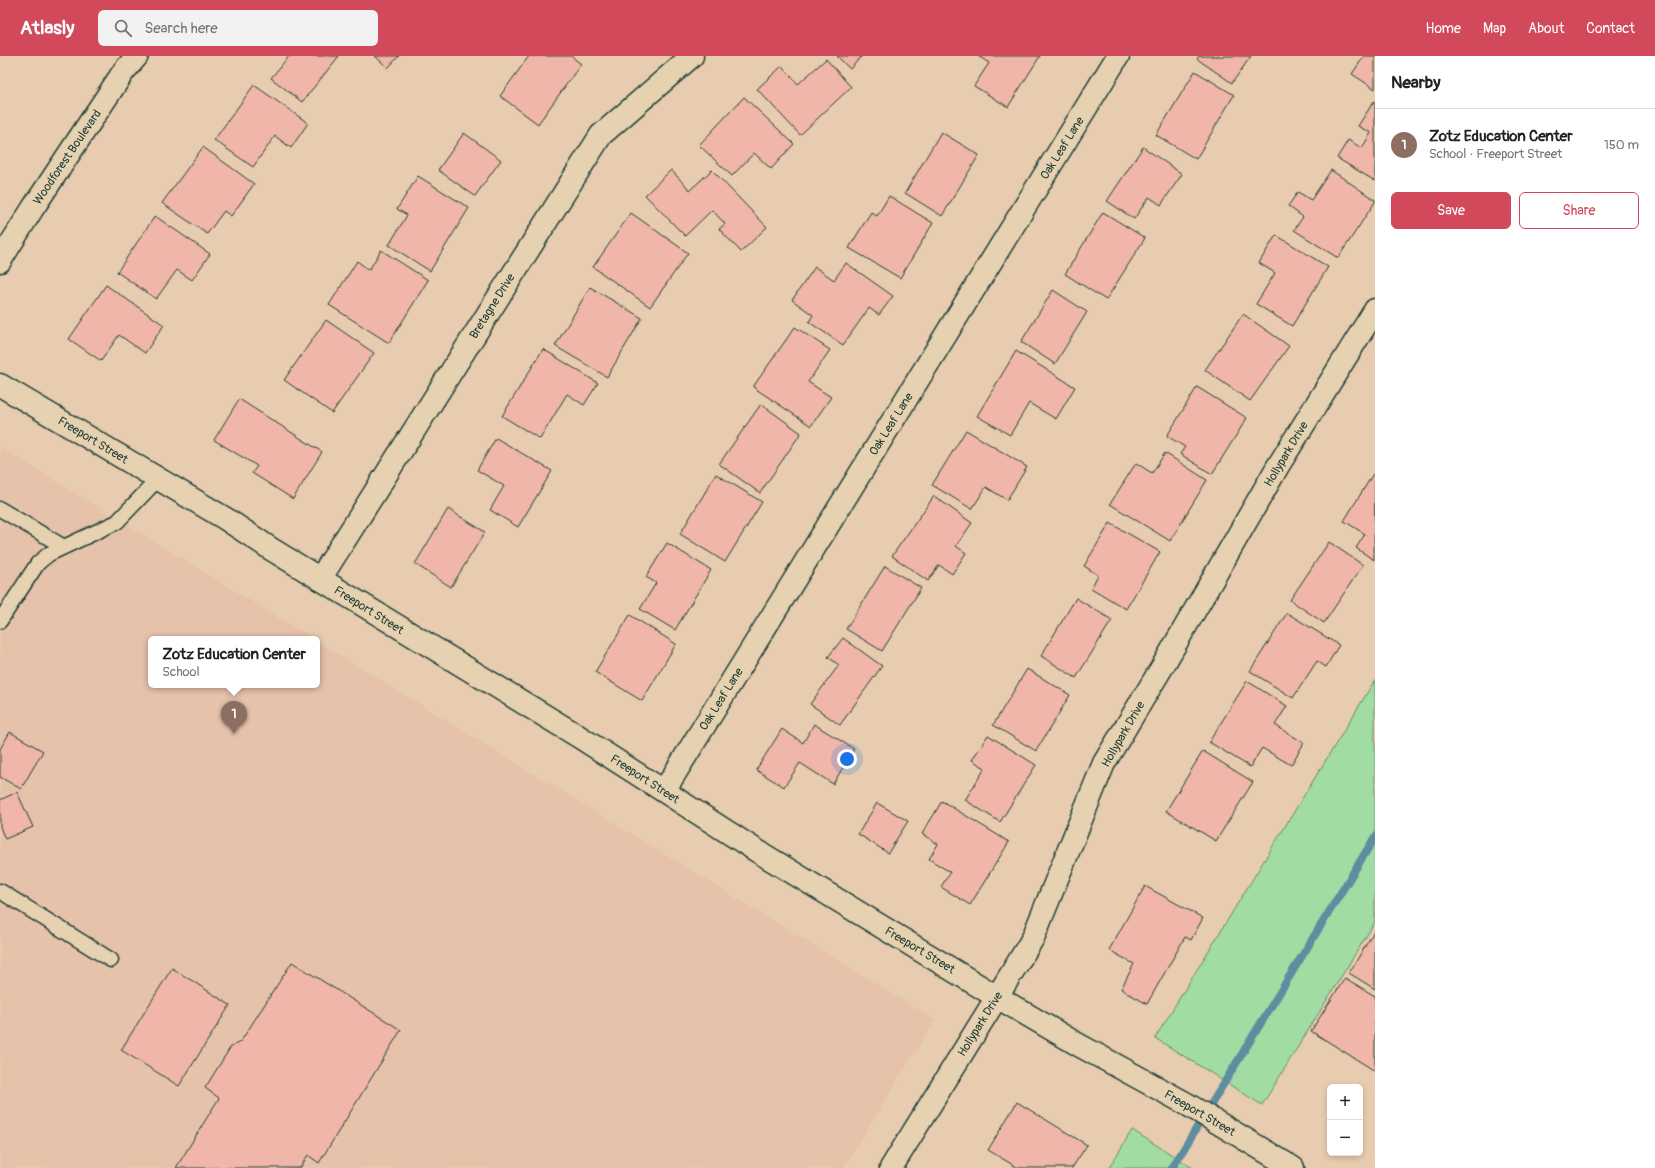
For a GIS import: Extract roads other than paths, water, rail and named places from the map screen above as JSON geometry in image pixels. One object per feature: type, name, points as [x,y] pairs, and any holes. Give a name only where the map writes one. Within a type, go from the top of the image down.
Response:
[{"type":"street","name":"Woodforest Boulevard","points":[[0,261],[33,208],[116,84],[137,56]]},
{"type":"street","name":"Bretagne Drive","points":[[320,579],[601,135],[692,56]]},
{"type":"street","name":"Oak Leaf Lane","points":[[664,792],[1118,56]]},
{"type":"street","name":"Hollypark Drive","points":[[891,1168],[1033,938],[1104,763],[1161,669],[1278,466],[1375,310]]},
{"type":"street","name":"Freeport Street","points":[[0,385],[226,519],[320,579],[578,736],[754,849],[997,997],[1237,1134],[1293,1168]]},
{"type":"lane","points":[[0,621],[38,563],[49,554],[117,522],[158,479]]},
{"type":"lane","points":[[0,509],[64,547]]},
{"type":"lane","points":[[0,891],[111,960]]},
{"type":"waterway","points":[[1172,1168],[1375,837]]},
{"type":"place","name":"Zotz Education Center","points":[[234,734]]}]
